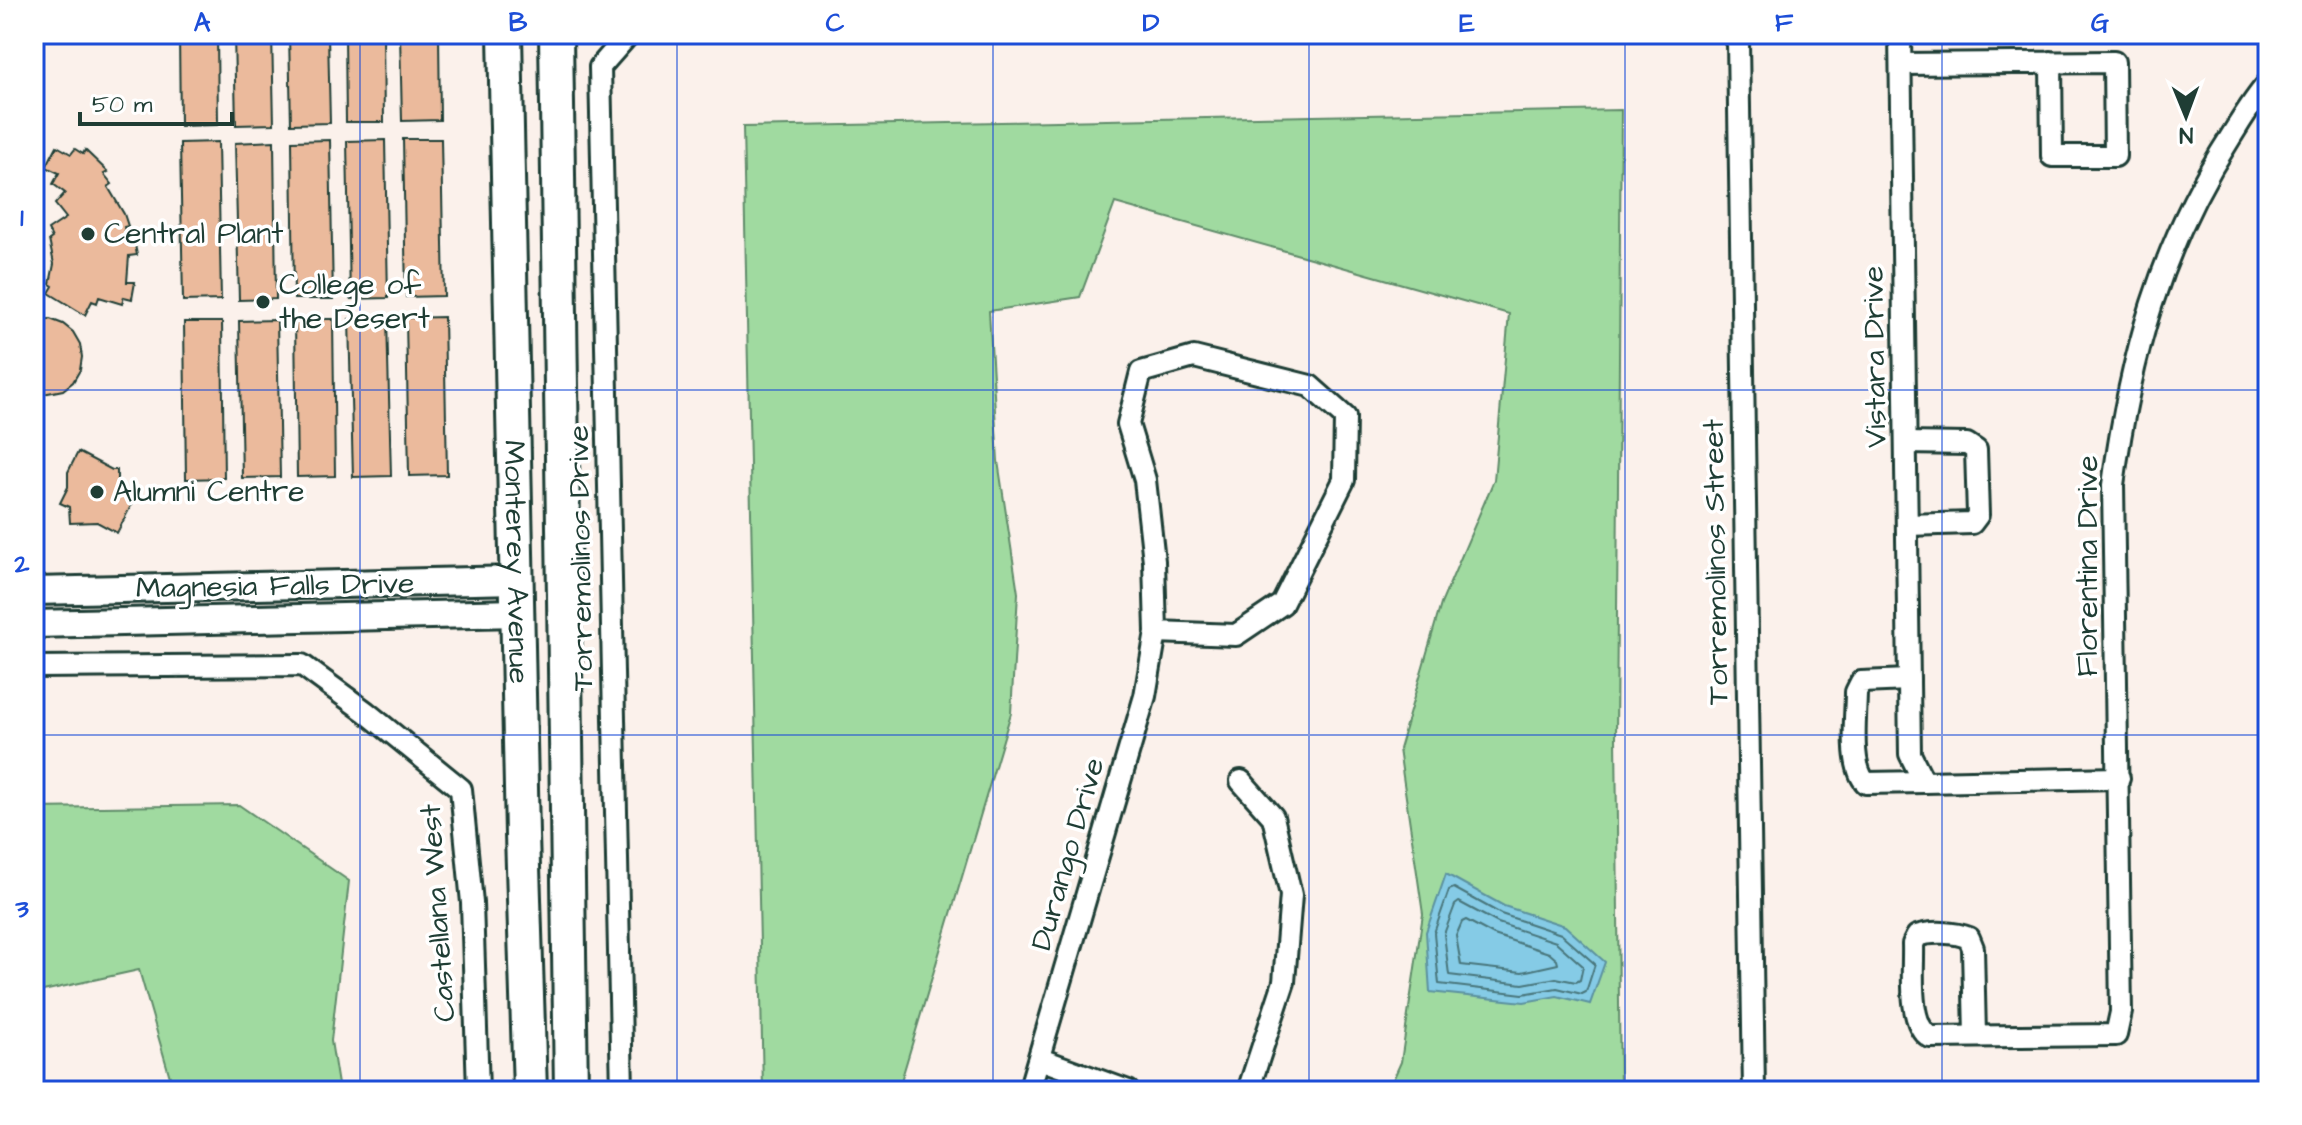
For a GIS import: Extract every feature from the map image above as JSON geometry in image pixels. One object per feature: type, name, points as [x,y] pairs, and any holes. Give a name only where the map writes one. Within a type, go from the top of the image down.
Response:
[{"type":"main road","name":"Monterey Avenue","points":[[505,34],[530,1091]]},
{"type":"main road","name":"Monterey Avenue","points":[[556,34],[571,1091]]},
{"type":"main road","points":[[517,580],[527,583],[533,594],[536,613],[542,847],[548,898],[568,954]]},
{"type":"street","name":"Torremolinos Drive","points":[[622,1091],[600,67],[629,34]]},
{"type":"street","name":"Torremolinos Street","points":[[1732,34],[1738,42],[1754,1091]]},
{"type":"street","name":"Vistara Drive","points":[[1900,34],[1910,754],[1924,782]]},
{"type":"street","points":[[1901,64],[2051,62],[2114,62],[2115,156],[2052,156],[2051,62]]},
{"type":"street","name":"Florentina Drive","points":[[1975,1036],[2116,1035],[2121,1012],[2113,485],[2123,409],[2145,321],[2173,244],[2211,167],[2268,83]]},
{"type":"street","name":"Durango Drive","points":[[1029,1091],[1145,696],[1156,632],[1154,561],[1145,480],[1128,424],[1141,372],[1194,357],[1310,386],[1345,417],[1344,480],[1282,604],[1236,635],[1156,632]]},
{"type":"street","points":[[1906,443],[1967,444],[1976,450],[1978,515],[1972,523],[1907,525]]},
{"type":"street","name":"Magnesia Falls Drive","points":[[34,591],[517,580]]},
{"type":"street","name":"Magnesia Falls Drive","points":[[34,624],[518,613]]},
{"type":"street","name":"Castellana West","points":[[34,667],[302,665],[461,789],[472,903],[478,1091]]},
{"type":"street","points":[[1909,680],[1861,682],[1856,692],[1856,760],[1860,777],[1866,783],[2119,778]]},
{"type":"street","points":[[1241,781],[1273,817],[1291,895],[1284,982],[1248,1091]]},
{"type":"street","points":[[1961,934],[1969,938],[1973,948],[1975,1036],[1930,1037],[1921,1032],[1915,1020],[1913,944],[1917,936],[1961,934]]},
{"type":"street","points":[[1040,1059],[1128,1091]]},
{"type":"green space","points":[[1621,110],[1616,736],[1620,1091],[1388,1091],[1401,1062],[1423,914],[1399,749],[1441,604],[1494,480],[1509,314],[1115,203],[1080,297],[989,311],[998,461],[1018,593],[1011,713],[898,1091],[763,1091],[743,127]]},
{"type":"green space","points":[[239,805],[349,881],[331,1041],[339,1091],[174,1091],[139,970],[34,993],[34,808]]},
{"type":"water","points":[[1446,874],[1504,906],[1565,926],[1605,962],[1590,1004],[1557,996],[1524,1002],[1430,992],[1426,932]]},
{"type":"building","points":[[179,34],[217,34],[218,125],[180,126]]},
{"type":"building","points":[[234,34],[272,34],[274,124],[236,125]]},
{"type":"building","points":[[289,34],[328,34],[330,123],[291,124]]},
{"type":"building","points":[[345,34],[383,34],[384,122],[346,122]]},
{"type":"building","points":[[400,34],[439,34],[440,120],[402,121]]},
{"type":"building","points":[[403,139],[441,139],[444,296],[406,297]]},
{"type":"building","points":[[330,140],[333,299],[294,299],[292,141]]},
{"type":"building","points":[[385,140],[388,298],[350,299],[347,141]]},
{"type":"building","points":[[34,141],[40,141],[40,174],[34,174]]},
{"type":"building","points":[[274,141],[276,299],[239,300],[235,143]]},
{"type":"building","points":[[218,142],[221,300],[183,301],[180,143]]},
{"type":"building","name":"Central Plant","points":[[57,146],[71,154],[75,149],[83,154],[85,150],[108,172],[104,174],[112,184],[108,187],[124,214],[128,226],[124,227],[127,241],[134,240],[137,255],[129,256],[127,282],[135,282],[132,299],[124,297],[122,304],[99,297],[97,303],[92,301],[85,315],[49,293],[53,286],[50,284],[54,264],[49,240],[52,238],[48,230],[66,218],[55,204],[65,193],[53,184],[59,173],[46,167]]},
{"type":"building","points":[[444,317],[447,475],[409,476],[406,318]]},
{"type":"building","points":[[387,318],[391,476],[353,477],[349,319]]},
{"type":"building","points":[[50,319],[73,332],[80,344],[80,370],[73,382],[63,390],[38,395],[34,394],[34,320]]},
{"type":"building","points":[[295,319],[333,319],[335,476],[297,477]]},
{"type":"building","points":[[277,320],[280,477],[242,478],[239,321]]},
{"type":"building","points":[[184,322],[222,322],[224,478],[186,479]]},
{"type":"building","name":"Alumni Centre","points":[[78,452],[117,470],[117,486],[136,496],[117,533],[97,522],[70,523],[69,507],[60,503],[68,487],[68,472]]},
{"type":"place","name":"Central Plant","points":[[88,234]]},
{"type":"place","name":"College of the Desert","points":[[263,302]]},
{"type":"place","name":"Alumni Centre","points":[[97,492]]}]
